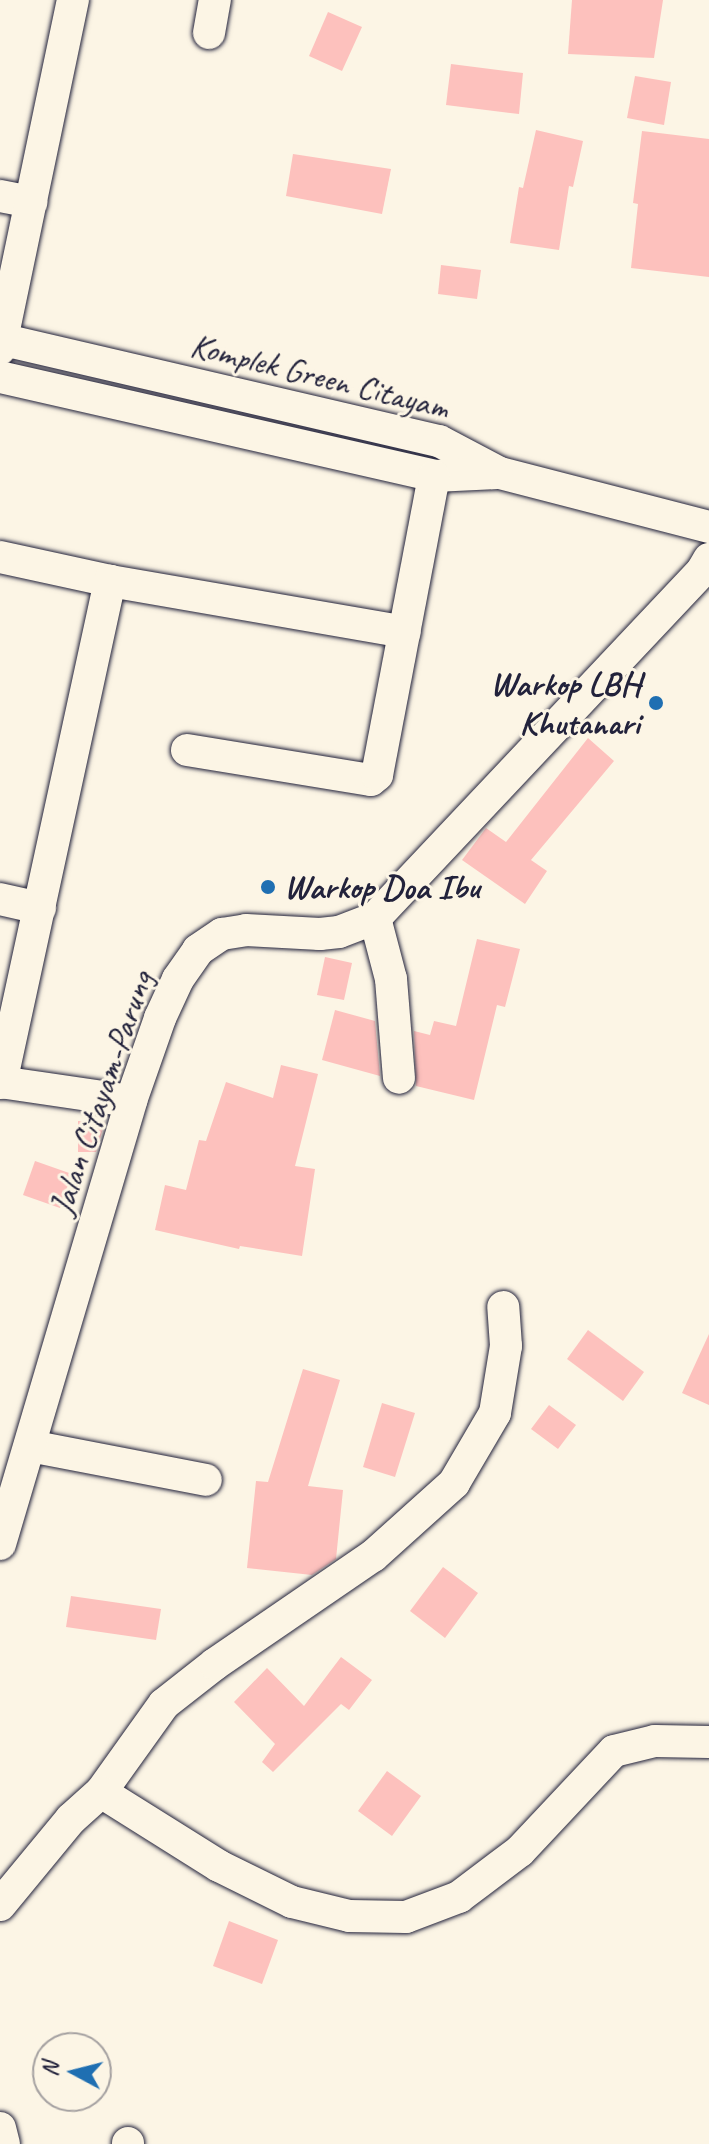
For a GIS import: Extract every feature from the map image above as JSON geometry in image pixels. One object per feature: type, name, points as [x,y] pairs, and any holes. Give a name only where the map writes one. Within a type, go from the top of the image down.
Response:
[{"type":"street","points":[[1,343],[73,0]]},
{"type":"street","points":[[209,33],[215,0]]},
{"type":"street","points":[[0,196],[31,202]]},
{"type":"street","name":"Komplek Green Citayam","points":[[1,343],[439,441],[500,473],[709,527]]},
{"type":"street","points":[[0,377],[434,476],[500,473]]},
{"type":"street","points":[[187,750],[371,780],[379,769],[434,476]]},
{"type":"street","points":[[0,557],[110,581],[405,632]]},
{"type":"street","name":"Jalan Citayam-Parung","points":[[0,1544],[131,1101],[160,1018],[178,979],[198,950],[222,934],[246,930],[320,934],[339,932],[375,918],[702,571],[709,559]]},
{"type":"street","points":[[110,581],[1,1082],[131,1101]]},
{"type":"street","points":[[0,899],[40,908]]},
{"type":"street","points":[[375,918],[391,979],[399,1078]]},
{"type":"street","points":[[0,1905],[71,1819],[101,1792],[164,1704],[215,1664],[373,1556],[454,1483],[495,1413],[506,1346],[503,1307]]},
{"type":"street","points":[[30,1446],[206,1480]]},
{"type":"street","points":[[101,1792],[219,1866],[292,1902],[349,1916],[406,1917],[459,1897],[520,1851],[614,1751],[655,1741],[709,1742]]},
{"type":"street","points":[[0,2128],[4,2144]]},
{"type":"building","points":[[572,0],[663,0],[654,58],[568,54]]},
{"type":"building","points":[[328,12],[362,27],[342,71],[309,56]]},
{"type":"building","points":[[451,64],[523,73],[519,114],[446,105]]},
{"type":"building","points":[[635,76],[671,82],[664,125],[627,118]]},
{"type":"building","points":[[536,130],[583,141],[573,187],[569,186],[559,250],[510,243],[519,187],[523,188]]},
{"type":"building","points":[[642,131],[709,139],[709,277],[631,268],[638,204],[633,203]]},
{"type":"building","points":[[293,154],[391,169],[382,214],[286,196]]},
{"type":"building","points":[[441,265],[481,270],[477,299],[438,294]]},
{"type":"building","points":[[588,738],[614,761],[531,860],[547,871],[525,904],[462,860],[486,828],[506,842]]},
{"type":"building","points":[[477,939],[520,949],[505,1007],[497,1005],[474,1100],[416,1086],[414,1031],[430,1035],[434,1021],[456,1026]]},
{"type":"building","points":[[325,957],[352,963],[344,1000],[317,995]]},
{"type":"building","points":[[335,1010],[375,1021],[380,1076],[322,1060]]},
{"type":"building","points":[[281,1065],[318,1074],[295,1166],[315,1169],[302,1256],[240,1246],[239,1249],[155,1230],[165,1185],[186,1190],[199,1140],[206,1141],[226,1082],[273,1098]]},
{"type":"building","points":[[78,1121],[105,1122],[96,1152],[78,1152]]},
{"type":"building","points":[[35,1161],[72,1174],[60,1208],[23,1195]]},
{"type":"building","points":[[588,1330],[644,1372],[623,1401],[567,1359]]},
{"type":"building","points":[[709,1334],[709,1405],[682,1393]]},
{"type":"building","points":[[303,1369],[340,1380],[308,1486],[343,1490],[336,1559],[312,1575],[247,1568],[256,1481],[268,1482]]},
{"type":"building","points":[[382,1403],[415,1413],[395,1477],[363,1467]]},
{"type":"building","points":[[549,1405],[576,1425],[558,1449],[531,1429]]},
{"type":"building","points":[[443,1567],[478,1593],[445,1638],[410,1611]]},
{"type":"building","points":[[71,1596],[161,1609],[156,1640],[66,1627]]},
{"type":"building","points":[[341,1657],[372,1680],[349,1710],[341,1704],[273,1772],[262,1762],[275,1744],[234,1702],[267,1668],[304,1706]]},
{"type":"building","points":[[387,1771],[421,1796],[392,1836],[358,1811]]},
{"type":"building","points":[[229,1921],[278,1940],[262,1984],[213,1966]]},
{"type":"place","name":"Warkop LBH Khutanari","points":[[656,703]]},
{"type":"place","name":"Warkop Doa Ibu","points":[[268,887]]}]
